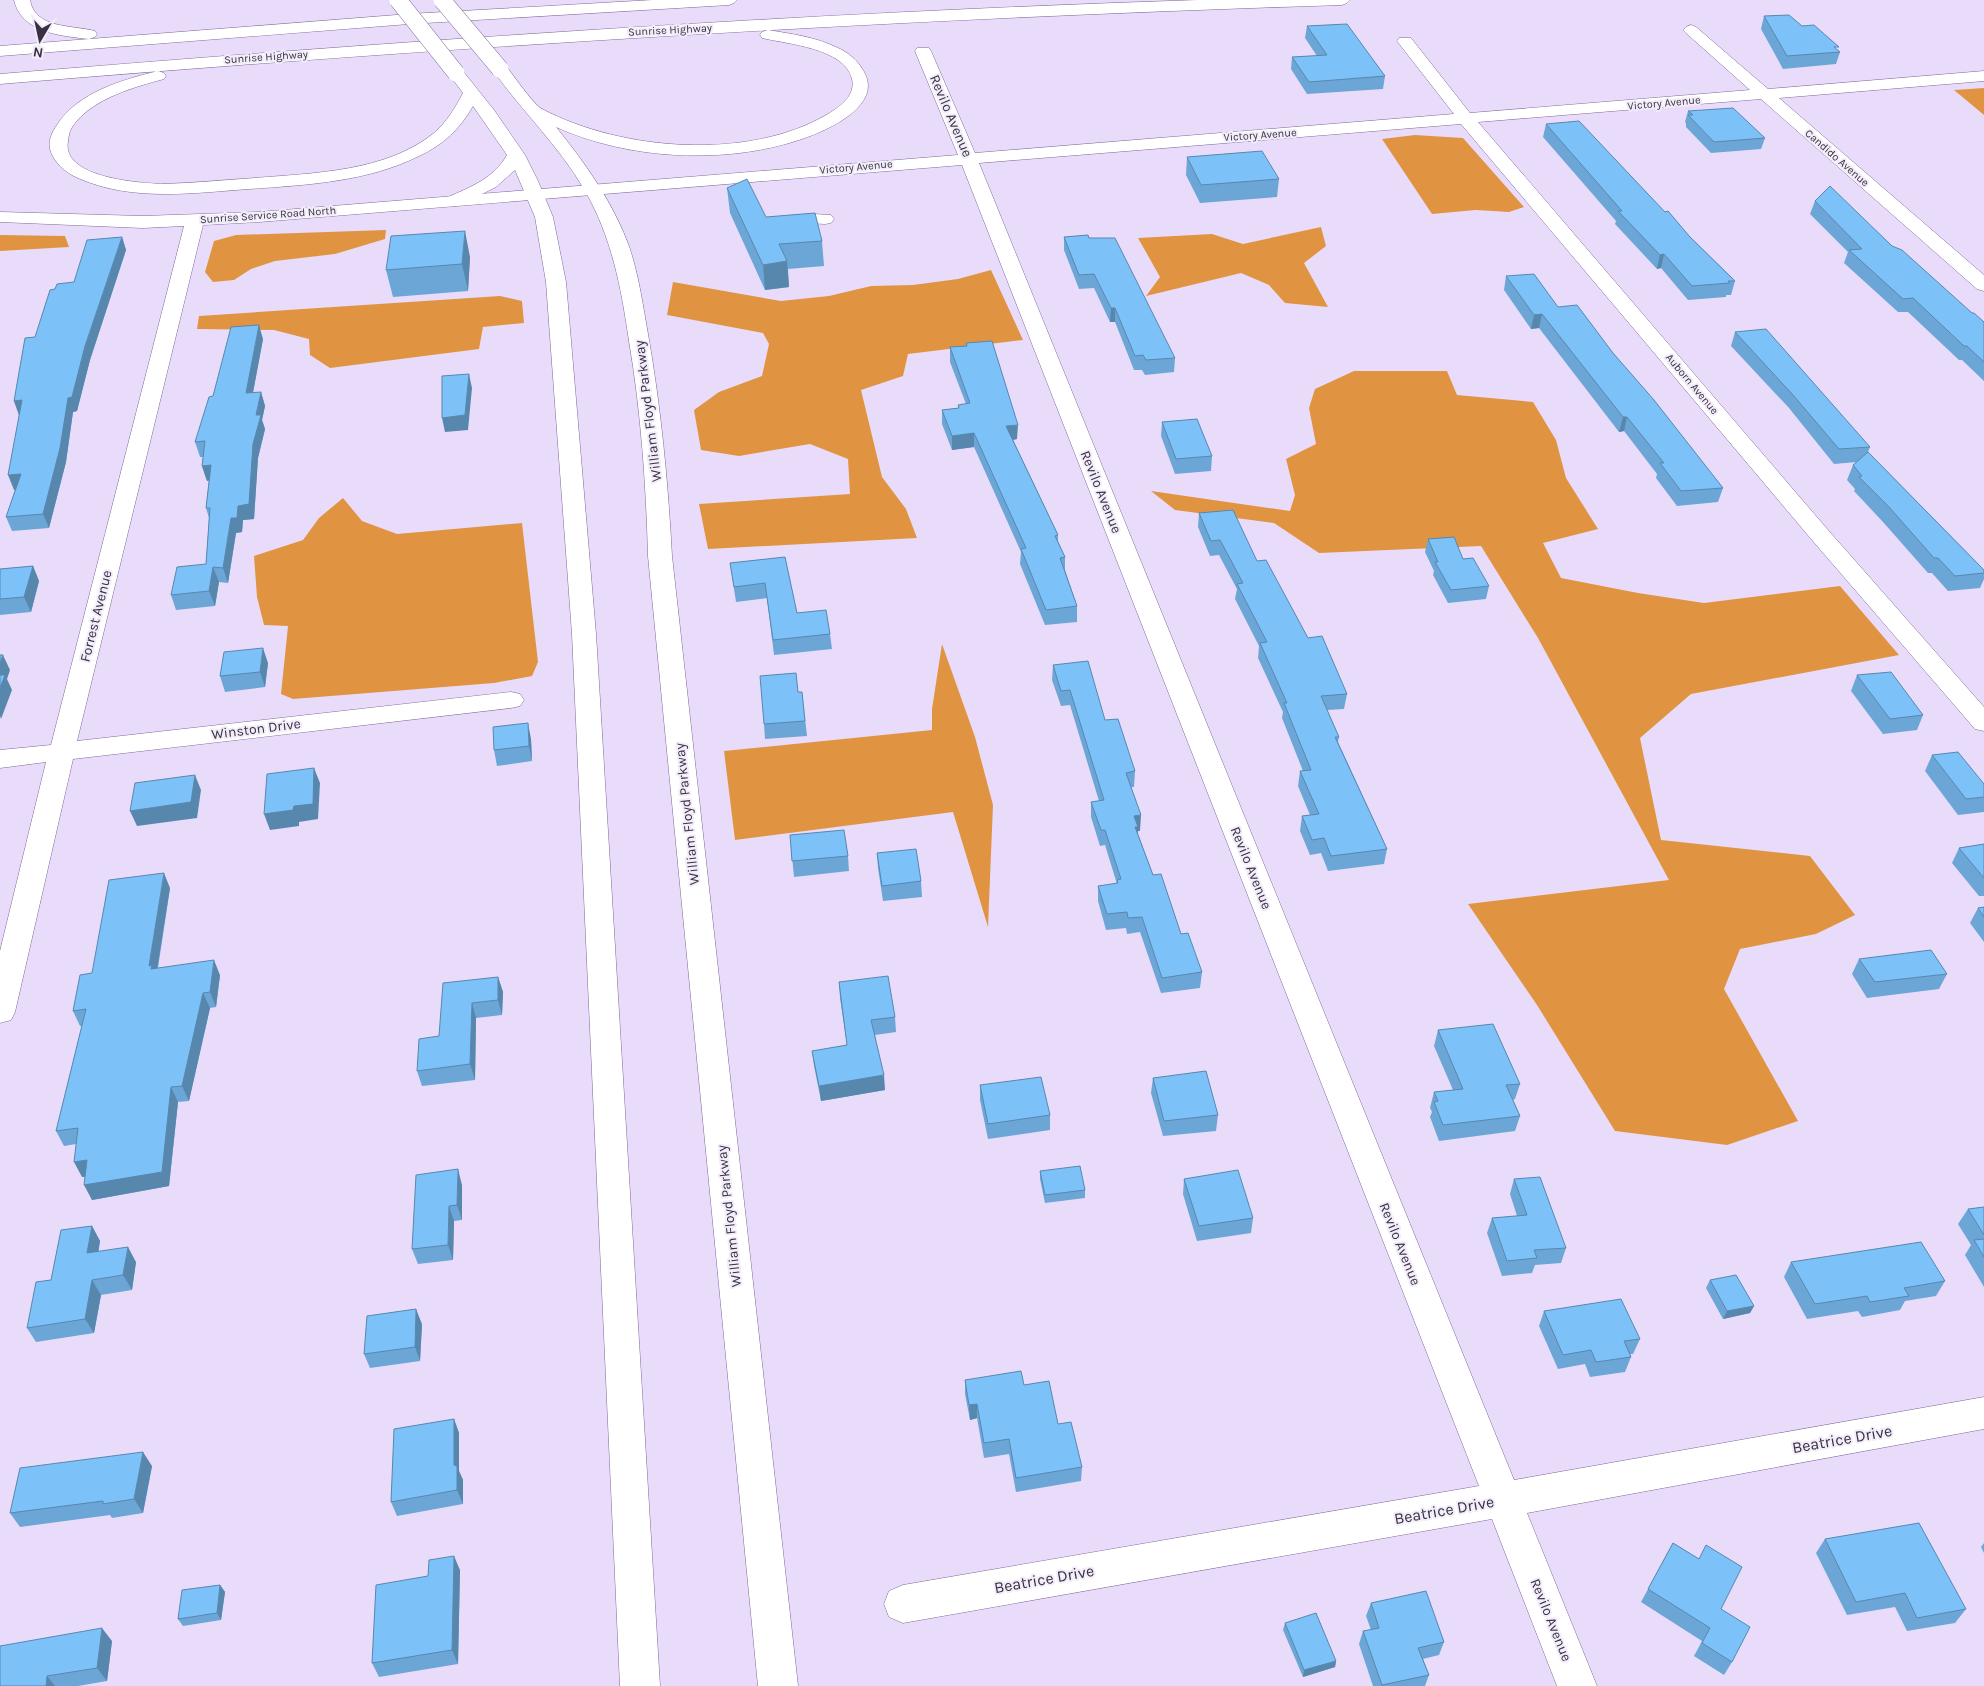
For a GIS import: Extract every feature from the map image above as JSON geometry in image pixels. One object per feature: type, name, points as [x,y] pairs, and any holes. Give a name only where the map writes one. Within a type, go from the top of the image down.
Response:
[{"type":"main road","points":[[22,0],[24,10],[34,20],[67,31],[112,35],[218,33]]},
{"type":"main road","points":[[398,0],[456,73],[470,94],[488,114],[516,154],[536,195],[544,217],[556,282],[582,614],[640,1686]]},
{"type":"main road","name":"William Floyd Parkway","points":[[442,0],[534,111],[593,189],[620,248],[629,280],[656,468],[662,576],[778,1686]]},
{"type":"main road","points":[[533,11],[632,0]]},
{"type":"main road","name":"Sunrise Highway","points":[[0,51],[218,33],[533,11],[729,0]]},
{"type":"main road","name":"Sunrise Highway","points":[[0,79],[326,53],[674,29],[1027,12],[1342,0]]},
{"type":"main road","points":[[534,111],[578,130],[619,141],[667,147],[710,148],[764,143],[801,134],[839,116],[858,96],[860,82],[854,66],[826,48],[800,40],[767,34],[674,29]]},
{"type":"main road","name":"Candido Avenue","points":[[1691,30],[1984,285]]},
{"type":"main road","name":"Auborn Avenue","points":[[1405,41],[1466,119],[1820,535],[1984,723]]},
{"type":"main road","name":"Revilo Avenue","points":[[923,51],[968,157],[1577,1686]]},
{"type":"main road","points":[[326,53],[187,70],[126,86],[91,102],[74,115],[60,134],[59,152],[68,164],[84,175],[108,183],[139,187],[220,186],[328,176],[388,162],[423,147],[442,135],[453,124],[470,94]]},
{"type":"main road","name":"Victory Avenue","points":[[536,195],[968,157],[1466,119],[1984,76]]},
{"type":"main road","points":[[454,201],[498,179],[509,167],[516,154]]},
{"type":"main road","name":"Sunrise Service Road North","points":[[0,217],[91,221],[196,220],[536,195]]},
{"type":"main road","name":"Forrest Avenue","points":[[0,1012],[62,752],[196,220]]},
{"type":"main road","name":"Winston Drive","points":[[0,759],[512,700]]},
{"type":"main road","name":"Beatrice Drive","points":[[902,1604],[1502,1500],[1984,1413]]},
{"type":"shaded area","points":[[1984,88],[1984,115],[1954,90]]},
{"type":"shaded area","points":[[1415,135],[1463,138],[1524,207],[1509,212],[1476,210],[1432,214],[1382,139]]},
{"type":"shaded area","points":[[1321,227],[1326,246],[1304,263],[1328,307],[1285,303],[1269,285],[1241,273],[1146,296],[1160,277],[1138,238],[1212,234],[1243,244]]},
{"type":"shaded area","points":[[386,230],[385,239],[335,254],[275,261],[251,269],[234,280],[213,282],[205,272],[214,241],[236,235]]},
{"type":"shaded area","points":[[0,235],[65,236],[69,247],[0,251]]},
{"type":"shaded area","points":[[991,270],[1023,340],[908,354],[903,376],[861,390],[882,477],[906,509],[917,538],[708,549],[699,504],[850,494],[848,459],[810,444],[739,456],[701,450],[694,410],[719,392],[762,376],[769,344],[763,333],[667,315],[673,282],[781,301],[829,296],[871,286],[913,285],[958,279]]},
{"type":"shaded area","points":[[500,296],[522,301],[524,323],[483,327],[479,349],[330,368],[310,355],[309,339],[274,330],[197,329],[199,316]]},
{"type":"shaded area","points":[[1354,371],[1447,371],[1457,395],[1533,402],[1556,440],[1566,478],[1598,529],[1543,543],[1561,578],[1638,593],[1704,603],[1840,586],[1899,655],[1691,694],[1640,738],[1661,840],[1810,856],[1855,915],[1816,934],[1740,949],[1724,989],[1798,1121],[1727,1145],[1615,1131],[1537,1005],[1468,904],[1669,880],[1538,638],[1481,546],[1319,553],[1274,523],[1175,510],[1151,491],[1290,511],[1295,495],[1286,459],[1316,444],[1309,408],[1315,389]]},
{"type":"shaded area","points":[[343,498],[362,521],[397,534],[522,523],[538,662],[532,676],[494,683],[293,699],[281,694],[288,626],[264,625],[257,597],[254,556],[303,540],[319,518]]},
{"type":"shaded area","points":[[942,644],[975,737],[993,805],[988,927],[953,812],[735,840],[724,751],[932,730],[932,709]]},
{"type":"building","points":[[1789,15],[1802,26],[1814,25],[1839,47],[1834,47],[1840,52],[1787,56],[1764,16]]},
{"type":"building","points":[[1347,24],[1385,76],[1309,82],[1292,57],[1327,55],[1307,26]]},
{"type":"building","points":[[1733,108],[1765,138],[1714,142],[1688,115],[1693,115],[1688,111]]},
{"type":"building","points":[[1579,121],[1665,212],[1668,211],[1690,237],[1735,281],[1692,286],[1664,254],[1660,255],[1618,211],[1622,211],[1546,124]]},
{"type":"building","points":[[1262,151],[1279,179],[1201,185],[1187,157]]},
{"type":"building","points":[[747,179],[766,217],[815,213],[822,241],[779,244],[787,261],[763,265],[727,188]]},
{"type":"building","points":[[1830,186],[1892,246],[1902,250],[1984,322],[1984,362],[1967,346],[1964,346],[1913,298],[1903,299],[1849,250],[1862,249],[1815,201]]},
{"type":"building","points":[[465,231],[462,264],[386,270],[391,236]]},
{"type":"building","points":[[1088,235],[1089,238],[1115,238],[1175,358],[1146,360],[1143,355],[1135,356],[1115,308],[1111,308],[1094,274],[1079,275],[1064,237]]},
{"type":"building","points":[[122,237],[85,346],[72,397],[68,398],[60,448],[43,514],[6,517],[21,474],[8,475],[22,400],[14,401],[25,338],[35,337],[50,290],[55,289],[57,284],[74,282],[87,240]]},
{"type":"building","points":[[1534,274],[1558,307],[1577,305],[1613,353],[1654,400],[1723,488],[1681,491],[1660,463],[1664,463],[1627,417],[1623,417],[1542,314],[1534,315],[1506,276]]},
{"type":"building","points":[[259,325],[246,393],[261,392],[256,415],[261,415],[253,444],[249,504],[238,506],[237,518],[231,518],[223,568],[213,567],[209,591],[171,595],[177,567],[206,564],[210,508],[206,508],[211,465],[202,466],[205,441],[195,442],[209,397],[213,396],[231,327]]},
{"type":"building","points":[[1766,329],[1870,447],[1839,449],[1735,332]]},
{"type":"building","points":[[992,341],[1018,425],[1006,426],[1058,535],[1055,536],[1065,557],[1060,558],[1077,606],[1046,610],[1021,549],[1026,548],[974,433],[952,436],[942,410],[959,408],[958,405],[970,403],[950,347],[967,346],[966,343]]},
{"type":"building","points":[[469,374],[465,415],[442,418],[442,376]]},
{"type":"building","points":[[1197,419],[1212,456],[1176,459],[1162,422]]},
{"type":"building","points":[[1868,452],[1984,570],[1984,573],[1955,576],[1938,558],[1934,558],[1889,507],[1859,477],[1862,476],[1853,465]]},
{"type":"building","points":[[1233,510],[1257,561],[1266,560],[1308,638],[1322,636],[1347,694],[1321,696],[1339,737],[1335,737],[1387,849],[1331,856],[1324,838],[1312,840],[1302,816],[1319,814],[1300,771],[1311,770],[1284,703],[1287,703],[1260,643],[1267,642],[1237,584],[1243,583],[1220,540],[1211,541],[1199,513]]},
{"type":"building","points":[[1454,537],[1463,559],[1473,558],[1489,586],[1451,590],[1435,562],[1438,562],[1428,539]]},
{"type":"building","points":[[785,557],[797,613],[826,610],[830,634],[773,640],[765,583],[734,587],[730,563]]},
{"type":"building","points":[[33,566],[24,597],[0,599],[0,569]]},
{"type":"building","points":[[263,648],[260,672],[220,676],[224,652]]},
{"type":"building","points":[[1088,661],[1105,720],[1118,719],[1135,771],[1126,773],[1141,815],[1134,816],[1138,827],[1135,827],[1153,875],[1161,874],[1181,934],[1188,933],[1202,972],[1162,978],[1142,917],[1128,918],[1127,912],[1107,914],[1098,886],[1118,883],[1117,880],[1121,879],[1105,830],[1101,830],[1091,802],[1104,800],[1070,690],[1061,691],[1053,665]]},
{"type":"building","points":[[1891,672],[1923,715],[1890,719],[1857,675]]},
{"type":"building","points":[[796,673],[798,692],[802,692],[805,721],[764,724],[760,676]]},
{"type":"building","points":[[0,675],[5,675],[0,688]]},
{"type":"building","points":[[528,723],[529,746],[494,750],[493,727]]},
{"type":"building","points":[[1958,752],[1984,784],[1984,797],[1966,799],[1932,755]]},
{"type":"building","points":[[314,768],[313,804],[294,806],[293,810],[264,814],[267,774]]},
{"type":"building","points":[[195,775],[191,802],[130,811],[135,783]]},
{"type":"building","points":[[844,830],[848,856],[792,861],[790,835]]},
{"type":"building","points":[[1984,844],[1984,878],[1959,848]]},
{"type":"building","points":[[916,849],[921,881],[882,886],[877,853]]},
{"type":"building","points":[[164,873],[149,966],[152,965],[151,969],[214,960],[210,992],[203,993],[182,1086],[171,1087],[162,1172],[84,1185],[87,1160],[74,1162],[78,1128],[56,1131],[86,1009],[73,1011],[80,975],[92,973],[109,880]]},
{"type":"building","points":[[1984,907],[1984,917],[1978,908]]},
{"type":"building","points":[[1931,950],[1947,974],[1875,982],[1859,959]]},
{"type":"building","points":[[888,976],[895,1017],[871,1020],[884,1075],[819,1086],[812,1051],[847,1045],[839,982]]},
{"type":"building","points":[[498,977],[498,1000],[472,1003],[470,1064],[417,1071],[419,1039],[439,1036],[443,983]]},
{"type":"building","points":[[1493,1024],[1520,1084],[1506,1085],[1520,1116],[1443,1125],[1434,1102],[1438,1101],[1434,1092],[1463,1089],[1438,1030]]},
{"type":"building","points":[[1206,1071],[1218,1115],[1164,1121],[1153,1078]]},
{"type":"building","points":[[1041,1077],[1050,1115],[988,1124],[980,1085]]},
{"type":"building","points":[[1080,1166],[1085,1190],[1045,1195],[1040,1171]]},
{"type":"building","points":[[458,1169],[457,1205],[449,1206],[448,1245],[412,1249],[416,1175]]},
{"type":"building","points":[[1238,1170],[1253,1218],[1199,1226],[1184,1179]]},
{"type":"building","points":[[1540,1177],[1566,1248],[1534,1250],[1537,1258],[1507,1261],[1492,1218],[1527,1215],[1514,1179]]},
{"type":"building","points":[[1984,1207],[1984,1235],[1968,1209]]},
{"type":"building","points":[[92,1226],[87,1253],[128,1247],[123,1275],[92,1280],[85,1319],[27,1328],[36,1282],[51,1280],[61,1230]]},
{"type":"building","points":[[1984,1239],[1984,1257],[1974,1240]]},
{"type":"building","points":[[1921,1242],[1945,1281],[1904,1288],[1909,1296],[1870,1302],[1867,1296],[1815,1304],[1791,1262]]},
{"type":"building","points":[[1736,1275],[1754,1306],[1727,1311],[1710,1280]]},
{"type":"building","points":[[1621,1299],[1640,1339],[1624,1341],[1631,1357],[1596,1362],[1591,1350],[1563,1355],[1544,1311]]},
{"type":"building","points":[[416,1309],[415,1347],[364,1354],[367,1316]]},
{"type":"building","points":[[1021,1371],[1024,1385],[1049,1381],[1058,1424],[1071,1422],[1082,1467],[1016,1478],[1009,1439],[984,1443],[977,1404],[969,1405],[965,1380]]},
{"type":"building","points":[[454,1419],[454,1465],[457,1466],[457,1490],[391,1502],[394,1429]]},
{"type":"building","points":[[143,1452],[134,1499],[10,1513],[20,1468]]},
{"type":"building","points":[[1919,1523],[1966,1609],[1917,1618],[1905,1593],[1856,1602],[1825,1539]]},
{"type":"building","points":[[1673,1543],[1699,1559],[1706,1545],[1742,1567],[1721,1609],[1750,1627],[1732,1662],[1702,1643],[1710,1628],[1648,1589]]},
{"type":"building","points":[[454,1556],[452,1650],[372,1663],[376,1585],[428,1576],[429,1560]]},
{"type":"building","points":[[220,1585],[217,1613],[178,1619],[182,1590]]},
{"type":"building","points":[[1426,1591],[1444,1642],[1418,1648],[1429,1675],[1382,1685],[1363,1631],[1379,1628],[1371,1603]]},
{"type":"building","points":[[1316,1613],[1336,1661],[1304,1670],[1285,1623]]},
{"type":"building","points":[[102,1628],[97,1668],[47,1676],[46,1686],[0,1686],[0,1646]]}]
